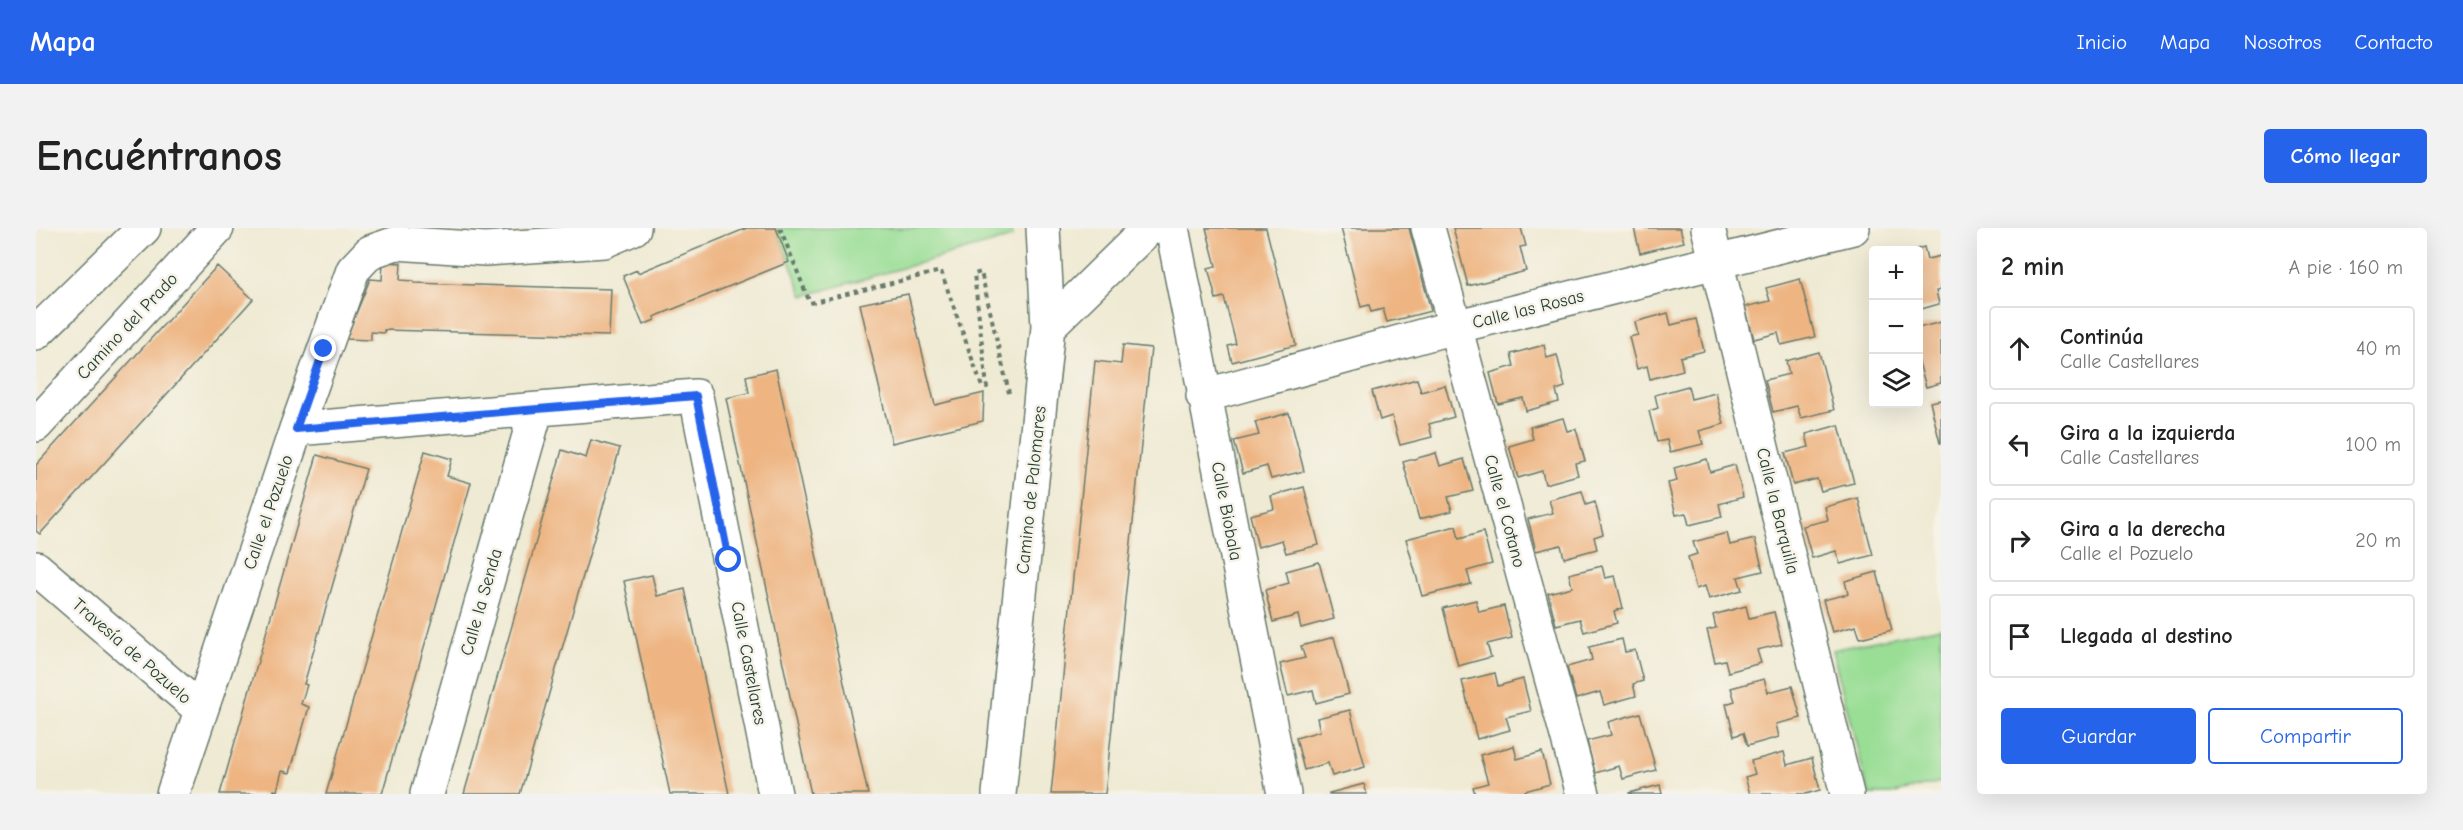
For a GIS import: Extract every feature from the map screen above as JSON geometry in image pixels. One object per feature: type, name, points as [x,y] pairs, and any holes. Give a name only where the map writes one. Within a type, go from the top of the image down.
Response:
[{"type":"street","points":[[36,333],[144,228]]},
{"type":"street","name":"Camino del Prado","points":[[36,425],[217,228]]},
{"type":"street","name":"Calle el Pozuelo","points":[[173,794],[296,429],[353,270],[370,252],[396,243],[485,249],[604,241],[634,228]]},
{"type":"street","name":"Camino de Palomares","points":[[999,794],[1048,327],[1043,228]]},
{"type":"street","points":[[1048,327],[1149,228]]},
{"type":"street","name":"Calle Biobala","points":[[1172,228],[1203,396],[1284,794]]},
{"type":"street","name":"Calle el Cotano","points":[[1428,228],[1583,794]]},
{"type":"street","name":"Calle la Barquilla","points":[[1708,228],[1847,794]]},
{"type":"street","name":"Calle las Rosas","points":[[1203,396],[1454,327],[1853,228]]},
{"type":"street","name":"Calle Castellares","points":[[296,429],[696,396],[775,794]]},
{"type":"street","name":"Calle la Senda","points":[[427,794],[536,411]]},
{"type":"street","name":"Travesía de Pozuelo","points":[[36,568],[201,710]]},
{"type":"path","points":[[780,228],[810,303],[941,271],[982,387],[987,387],[974,274],[981,272],[1011,399]]},
{"type":"green space","points":[[776,228],[1011,228],[1012,237],[803,296]]},
{"type":"green space","points":[[1941,627],[1941,782],[1891,794],[1869,794],[1832,650]]},
{"type":"building","points":[[747,228],[776,228],[789,262],[654,317],[655,320],[643,325],[623,276],[637,270],[638,273]]},
{"type":"building","points":[[1206,228],[1266,228],[1296,345],[1232,362],[1228,346],[1236,344],[1224,297],[1216,299],[1208,268],[1216,266]]},
{"type":"building","points":[[1341,228],[1409,228],[1431,311],[1387,322],[1383,309],[1371,312],[1369,305],[1361,307]]},
{"type":"building","points":[[1453,228],[1521,228],[1526,246],[1520,247],[1526,271],[1468,286]]},
{"type":"building","points":[[1634,228],[1680,228],[1684,242],[1640,253]]},
{"type":"building","points":[[1923,247],[1927,259],[1941,256],[1941,290],[1936,291],[1939,304],[1923,309],[1923,300]]},
{"type":"building","points":[[383,262],[401,263],[400,280],[414,281],[414,283],[611,289],[609,336],[384,330],[384,333],[371,332],[371,340],[346,339],[370,279],[382,280]]},
{"type":"building","points":[[217,266],[253,299],[40,534],[36,531],[36,465]]},
{"type":"building","points":[[1800,279],[1815,337],[1781,345],[1778,333],[1754,339],[1745,307],[1770,301],[1766,288]]},
{"type":"building","points":[[908,294],[935,405],[984,393],[983,421],[892,443],[860,304]]},
{"type":"building","points":[[1668,313],[1671,325],[1696,319],[1704,351],[1680,357],[1683,370],[1650,379],[1647,366],[1637,369],[1629,337],[1638,335],[1635,322]]},
{"type":"building","points":[[1941,322],[1941,383],[1926,387],[1923,376],[1923,327]]},
{"type":"building","points":[[1123,345],[1151,348],[1105,794],[1051,794],[1095,361],[1121,364]]},
{"type":"building","points":[[1544,345],[1547,358],[1557,355],[1565,387],[1556,390],[1559,402],[1526,411],[1523,398],[1498,404],[1490,373],[1514,366],[1511,354]]},
{"type":"building","points":[[1819,352],[1834,410],[1801,418],[1797,406],[1773,412],[1765,380],[1789,374],[1786,361]]},
{"type":"building","points":[[776,369],[868,794],[811,794],[726,398],[749,393],[746,376]]},
{"type":"building","points":[[1417,379],[1421,392],[1445,385],[1454,417],[1429,424],[1432,437],[1400,445],[1392,416],[1380,420],[1372,391]]},
{"type":"building","points":[[1688,386],[1691,399],[1716,393],[1724,424],[1699,431],[1703,444],[1670,452],[1667,440],[1657,442],[1649,411],[1658,408],[1655,395]]},
{"type":"building","points":[[1941,400],[1941,443],[1940,443],[1930,402]]},
{"type":"building","points":[[1289,413],[1304,471],[1271,479],[1267,466],[1243,473],[1234,441],[1259,435],[1255,422]]},
{"type":"building","points":[[1563,418],[1567,431],[1576,429],[1585,461],[1575,463],[1578,475],[1545,484],[1542,471],[1518,478],[1509,446],[1533,439],[1530,427]]},
{"type":"building","points":[[1839,425],[1854,483],[1821,491],[1817,479],[1793,485],[1785,453],[1809,447],[1806,434]]},
{"type":"building","points":[[591,440],[620,448],[520,794],[464,794],[562,450],[586,458]]},
{"type":"building","points":[[425,451],[452,459],[447,476],[471,483],[382,794],[326,794]]},
{"type":"building","points":[[1436,453],[1440,466],[1464,459],[1473,491],[1448,497],[1452,511],[1419,519],[1403,462]]},
{"type":"building","points":[[317,455],[366,469],[304,684],[307,685],[301,704],[309,707],[290,773],[282,771],[277,791],[274,790],[273,794],[220,794]]},
{"type":"building","points":[[1707,459],[1710,472],[1735,465],[1743,497],[1719,504],[1722,517],[1689,525],[1686,513],[1676,515],[1668,483],[1677,481],[1674,468]]},
{"type":"building","points":[[1304,487],[1319,545],[1286,553],[1282,540],[1258,547],[1250,515],[1274,509],[1271,496]]},
{"type":"building","points":[[1582,491],[1586,505],[1595,502],[1603,534],[1594,537],[1597,549],[1564,558],[1561,545],[1536,551],[1528,519],[1553,513],[1549,500]]},
{"type":"building","points":[[1858,498],[1873,555],[1840,564],[1836,551],[1812,558],[1803,526],[1828,520],[1825,507]]},
{"type":"building","points":[[1456,526],[1459,539],[1483,532],[1492,564],[1467,571],[1471,584],[1422,596],[1406,539]]},
{"type":"building","points":[[1727,533],[1730,545],[1755,539],[1763,571],[1738,577],[1742,590],[1709,599],[1705,586],[1696,589],[1688,557],[1697,554],[1693,542]]},
{"type":"building","points":[[1319,562],[1334,619],[1301,628],[1298,615],[1273,622],[1265,590],[1289,583],[1286,571]]},
{"type":"building","points":[[1602,566],[1605,578],[1615,576],[1623,608],[1614,611],[1617,623],[1584,632],[1580,619],[1556,625],[1548,593],[1572,587],[1569,574]]},
{"type":"building","points":[[1877,572],[1892,630],[1860,638],[1856,626],[1832,632],[1823,600],[1848,594],[1845,581]]},
{"type":"building","points":[[652,575],[657,596],[685,589],[729,794],[670,794],[624,581]]},
{"type":"building","points":[[1476,600],[1479,612],[1504,606],[1512,638],[1487,644],[1491,657],[1458,666],[1443,608]]},
{"type":"building","points":[[1746,606],[1749,618],[1774,612],[1782,644],[1757,650],[1761,663],[1728,672],[1725,660],[1715,662],[1707,630],[1716,628],[1713,615]]},
{"type":"building","points":[[1334,637],[1349,694],[1316,703],[1313,690],[1288,696],[1280,664],[1305,658],[1301,646]]},
{"type":"building","points":[[1622,639],[1625,652],[1635,650],[1643,681],[1633,684],[1636,696],[1604,705],[1600,692],[1576,699],[1567,667],[1592,660],[1589,647]]},
{"type":"building","points":[[1495,673],[1498,686],[1523,679],[1531,711],[1506,717],[1510,730],[1477,739],[1462,681]]},
{"type":"building","points":[[1764,679],[1768,692],[1792,686],[1801,718],[1776,724],[1779,737],[1747,746],[1743,733],[1734,736],[1726,704],[1735,701],[1731,688]]},
{"type":"building","points":[[1350,710],[1365,767],[1332,776],[1328,763],[1304,770],[1296,738],[1320,731],[1317,718]]},
{"type":"building","points":[[1640,713],[1656,770],[1623,779],[1619,766],[1595,773],[1587,741],[1611,735],[1608,722]]},
{"type":"building","points":[[1514,746],[1517,759],[1542,752],[1550,784],[1525,791],[1526,794],[1475,794],[1473,787],[1488,783],[1480,755]]},
{"type":"building","points":[[1784,752],[1787,765],[1812,758],[1820,790],[1806,794],[1750,794],[1745,777],[1755,774],[1751,761]]},
{"type":"building","points":[[1364,784],[1367,794],[1329,794],[1329,793]]},
{"type":"building","points":[[1660,785],[1662,794],[1629,793]]},
{"type":"route","points":[[324,349],[296,429],[696,396],[729,560]]}]
